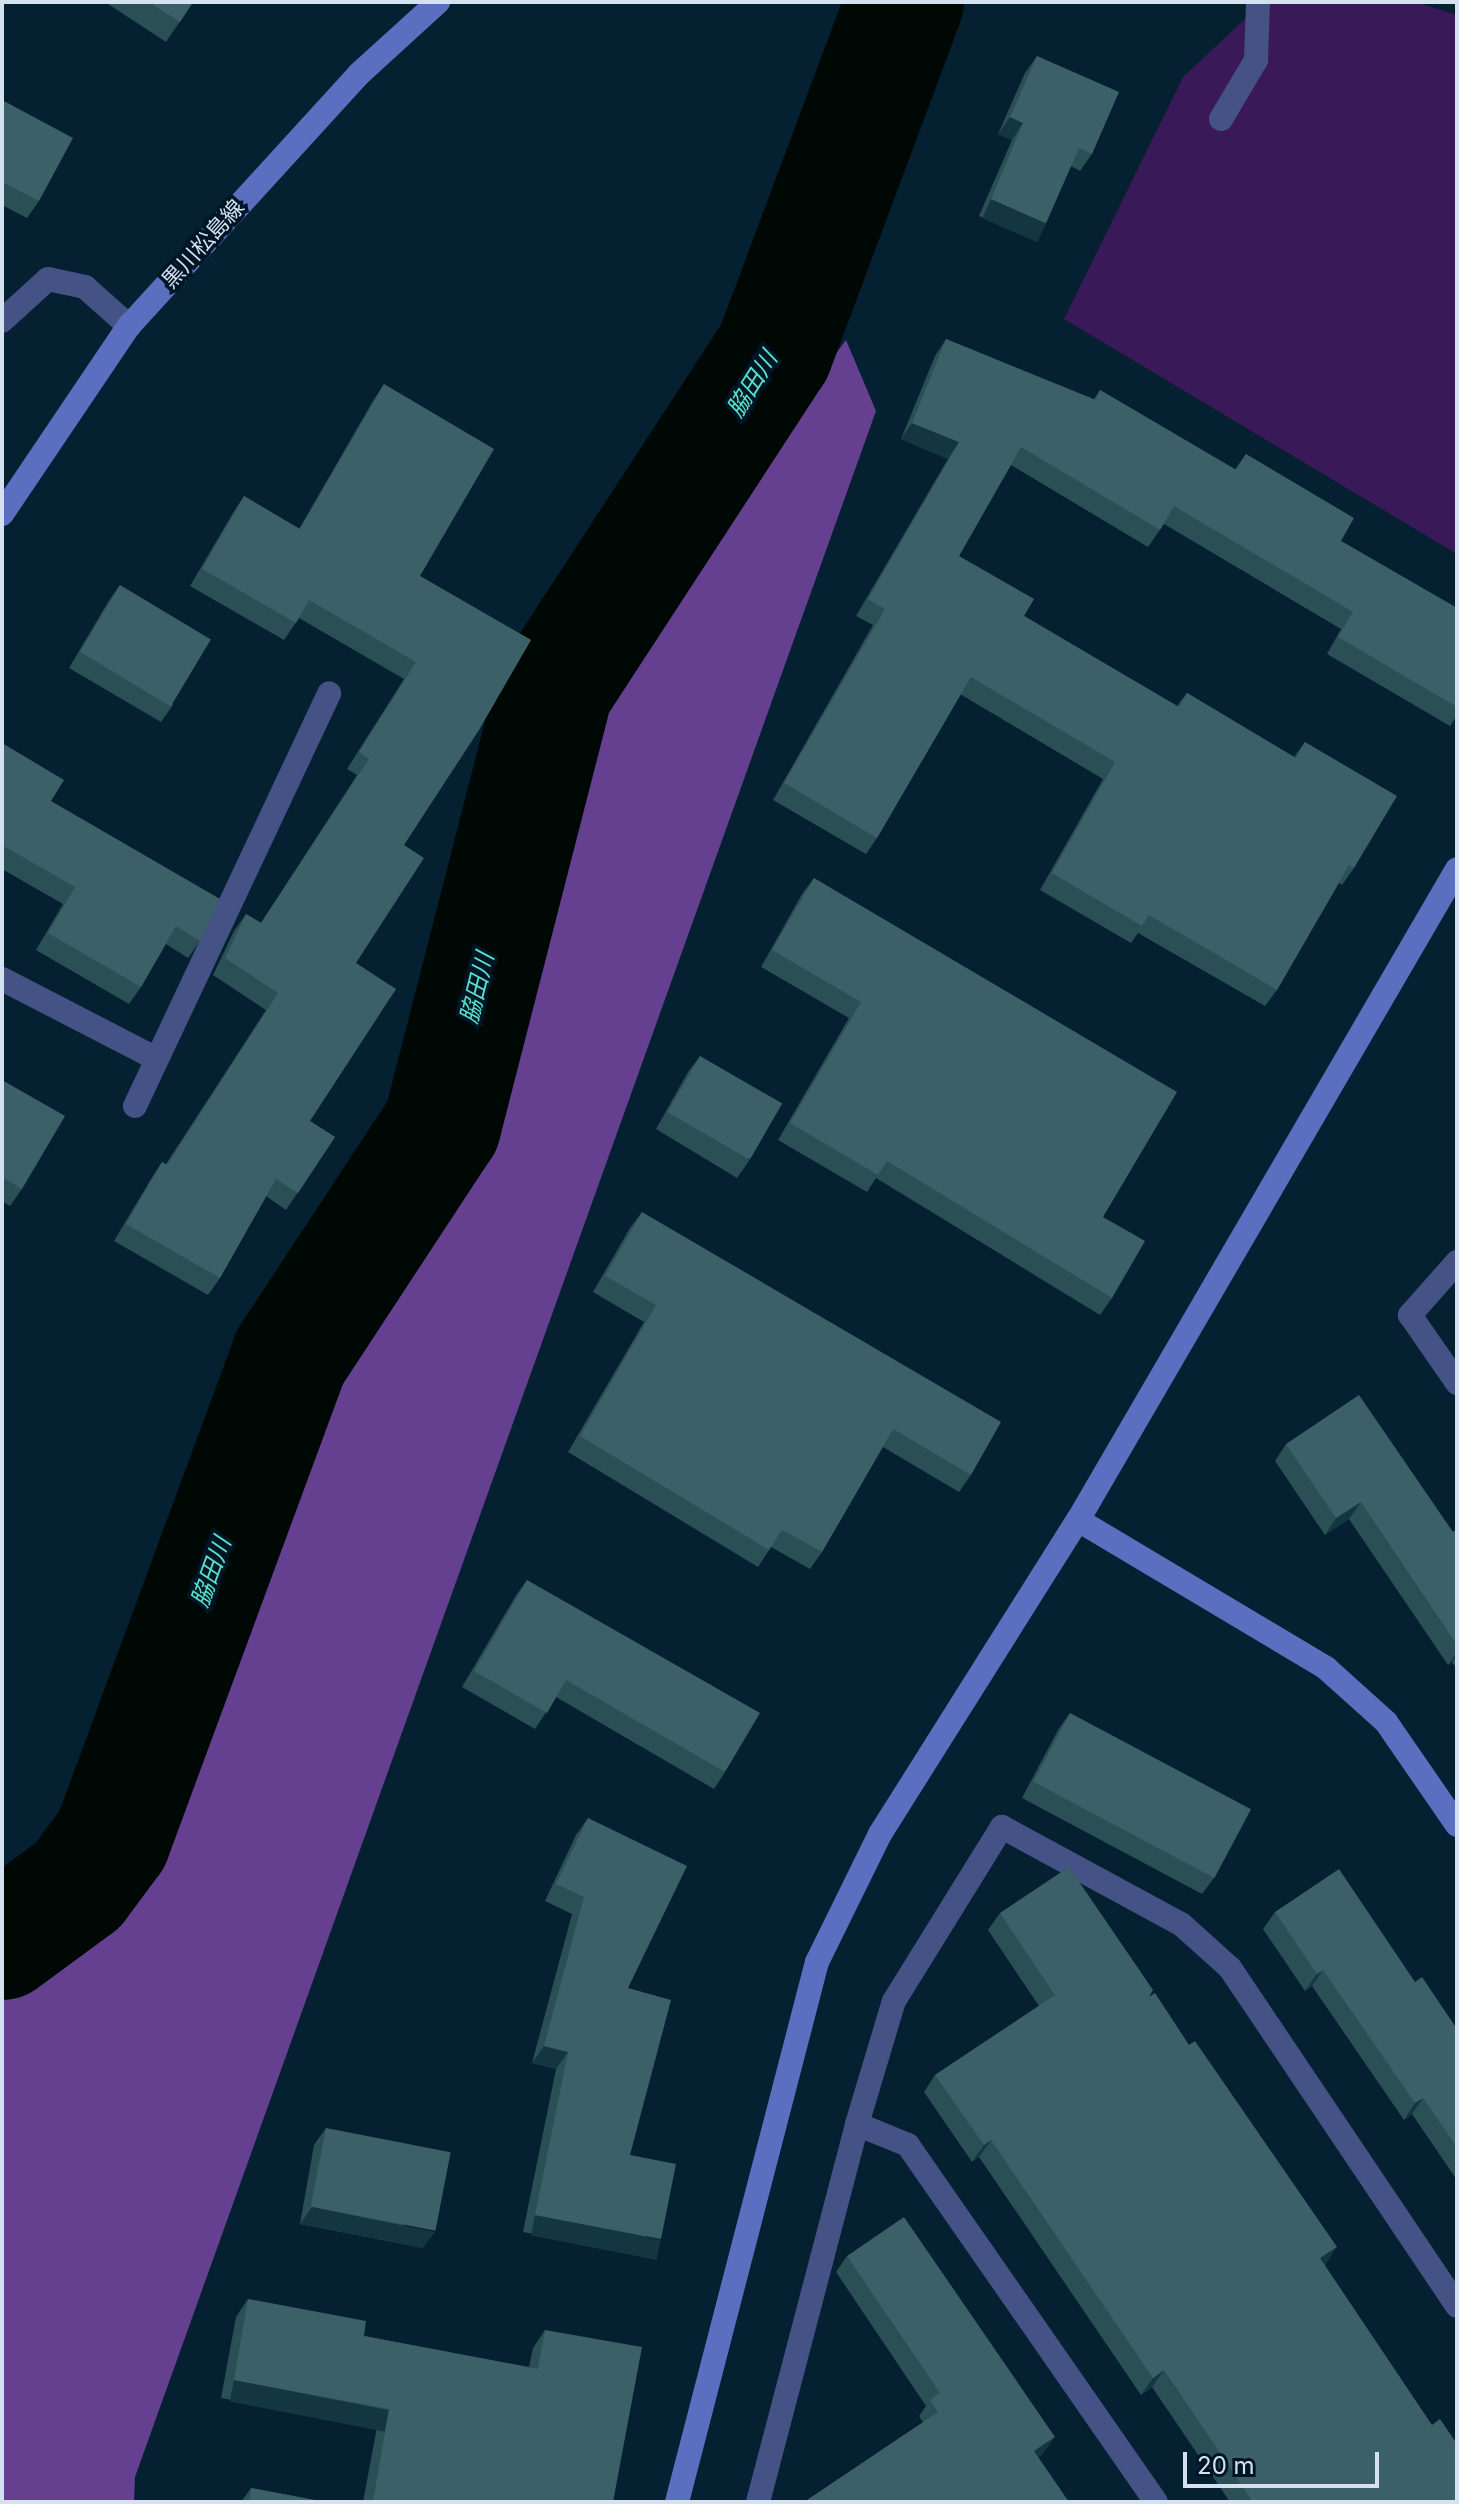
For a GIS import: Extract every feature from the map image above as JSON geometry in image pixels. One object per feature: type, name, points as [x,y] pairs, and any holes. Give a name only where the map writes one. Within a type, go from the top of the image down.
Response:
[{"type":"street","name":"黒川松島線","points":[[2,514],[129,326],[359,74],[438,2]]},
{"type":"street","points":[[1221,119],[1256,60],[1258,2]]},
{"type":"street","points":[[2,321],[48,279],[85,287],[129,326]]},
{"type":"street","points":[[135,1106],[329,693]]},
{"type":"street","points":[[677,2502],[817,1962],[880,1834],[1078,1520],[1457,869]]},
{"type":"street","points":[[2,979],[157,1059]]},
{"type":"street","points":[[1457,1262],[1410,1315],[1457,1383]]},
{"type":"street","points":[[1078,1520],[1326,1668],[1386,1722],[1457,1825]]},
{"type":"street","points":[[758,2502],[857,2124],[894,2001],[1002,1827],[1181,1924],[1230,1968],[1457,2306]]},
{"type":"street","points":[[857,2124],[908,2145],[1156,2502]]},
{"type":"shaded area","points":[[1263,2],[1416,2],[1457,15],[1457,554],[1064,319],[1183,77]]},
{"type":"shaded area","points":[[846,340],[876,411],[135,2477],[134,2502],[2,2502],[2,1979],[118,1872],[572,702]]},
{"type":"building","points":[[149,2],[193,2],[180,22]]},
{"type":"building","points":[[1037,56],[1119,92],[1092,154],[1079,148],[1046,223],[991,199],[1023,123],[1010,117]]},
{"type":"building","points":[[2,100],[73,138],[39,201],[2,182]]},
{"type":"building","points":[[946,339],[1095,400],[1100,390],[1236,470],[1246,454],[1354,518],[1341,541],[1457,608],[1457,707],[1338,637],[1353,612],[1174,506],[1160,530],[1021,447],[959,556],[1034,599],[1024,616],[1179,707],[1187,693],[1296,758],[1305,742],[1397,796],[1354,868],[1349,865],[1277,990],[1149,915],[1142,926],[1052,873],[1115,762],[971,677],[877,838],[784,783],[885,609],[868,599],[959,442],[912,423]]},
{"type":"building","points":[[384,384],[494,449],[420,576],[531,640],[479,730],[404,845],[424,858],[356,963],[396,989],[310,1121],[335,1137],[298,1193],[276,1179],[220,1278],[126,1224],[162,1162],[167,1165],[278,993],[225,958],[246,914],[261,923],[369,759],[359,752],[416,662],[309,600],[296,623],[202,569],[244,496],[300,529]]},
{"type":"building","points":[[120,585],[211,640],[171,706],[80,652]]},
{"type":"building","points":[[2,743],[64,780],[51,801],[220,899],[200,941],[176,926],[141,987],[48,933],[75,887],[2,845]]},
{"type":"building","points":[[814,878],[1177,1092],[1103,1217],[1145,1241],[1112,1298],[887,1161],[878,1175],[790,1123],[861,1002],[772,950]]},
{"type":"building","points":[[700,1056],[782,1104],[750,1160],[668,1112]]},
{"type":"building","points":[[2,1080],[65,1116],[22,1189],[2,1177]]},
{"type":"building","points":[[642,1212],[1001,1422],[971,1475],[893,1429],[822,1552],[782,1530],[769,1550],[580,1436],[656,1305],[605,1276]]},
{"type":"building","points":[[1359,1395],[1453,1532],[1457,1529],[1457,1645],[1361,1502],[1336,1518],[1286,1444]]},
{"type":"building","points":[[527,1580],[760,1713],[725,1772],[566,1680],[547,1713],[474,1671]]},
{"type":"building","points":[[1070,1713],[1251,1809],[1214,1878],[1033,1782]]},
{"type":"building","points":[[588,1818],[687,1866],[628,1988],[671,2000],[630,2155],[676,2164],[661,2239],[535,2215],[568,2052],[544,2046],[584,1897],[556,1884]]},
{"type":"building","points":[[1069,1867],[1153,1990],[1149,1997],[1155,1993],[1189,2045],[1195,2041],[1337,2247],[1320,2258],[1432,2425],[1440,2419],[1457,2444],[1457,2502],[1253,2502],[1164,2370],[1153,2378],[991,2140],[984,2145],[935,2075],[1055,1995],[1000,1913]]},
{"type":"building","points":[[1339,1869],[1415,1982],[1422,1977],[1457,2029],[1457,2147],[1423,2098],[1415,2103],[1323,1970],[1317,1974],[1275,1912]]},
{"type":"building","points":[[326,2128],[451,2152],[435,2231],[311,2207]]},
{"type":"building","points":[[904,2217],[1055,2437],[1034,2451],[1069,2502],[804,2502],[938,2412],[930,2400],[940,2393],[847,2256]]},
{"type":"building","points":[[248,2299],[366,2321],[364,2336],[538,2369],[545,2330],[642,2347],[613,2502],[373,2502],[389,2409],[234,2380]]},
{"type":"building","points":[[251,2488],[325,2502],[249,2502]]},
{"type":"waterway","name":"脇田川","points":[[2,1941],[78,1885],[112,1839],[290,1357],[442,1126],[554,689],[774,352],[905,2]]}]
